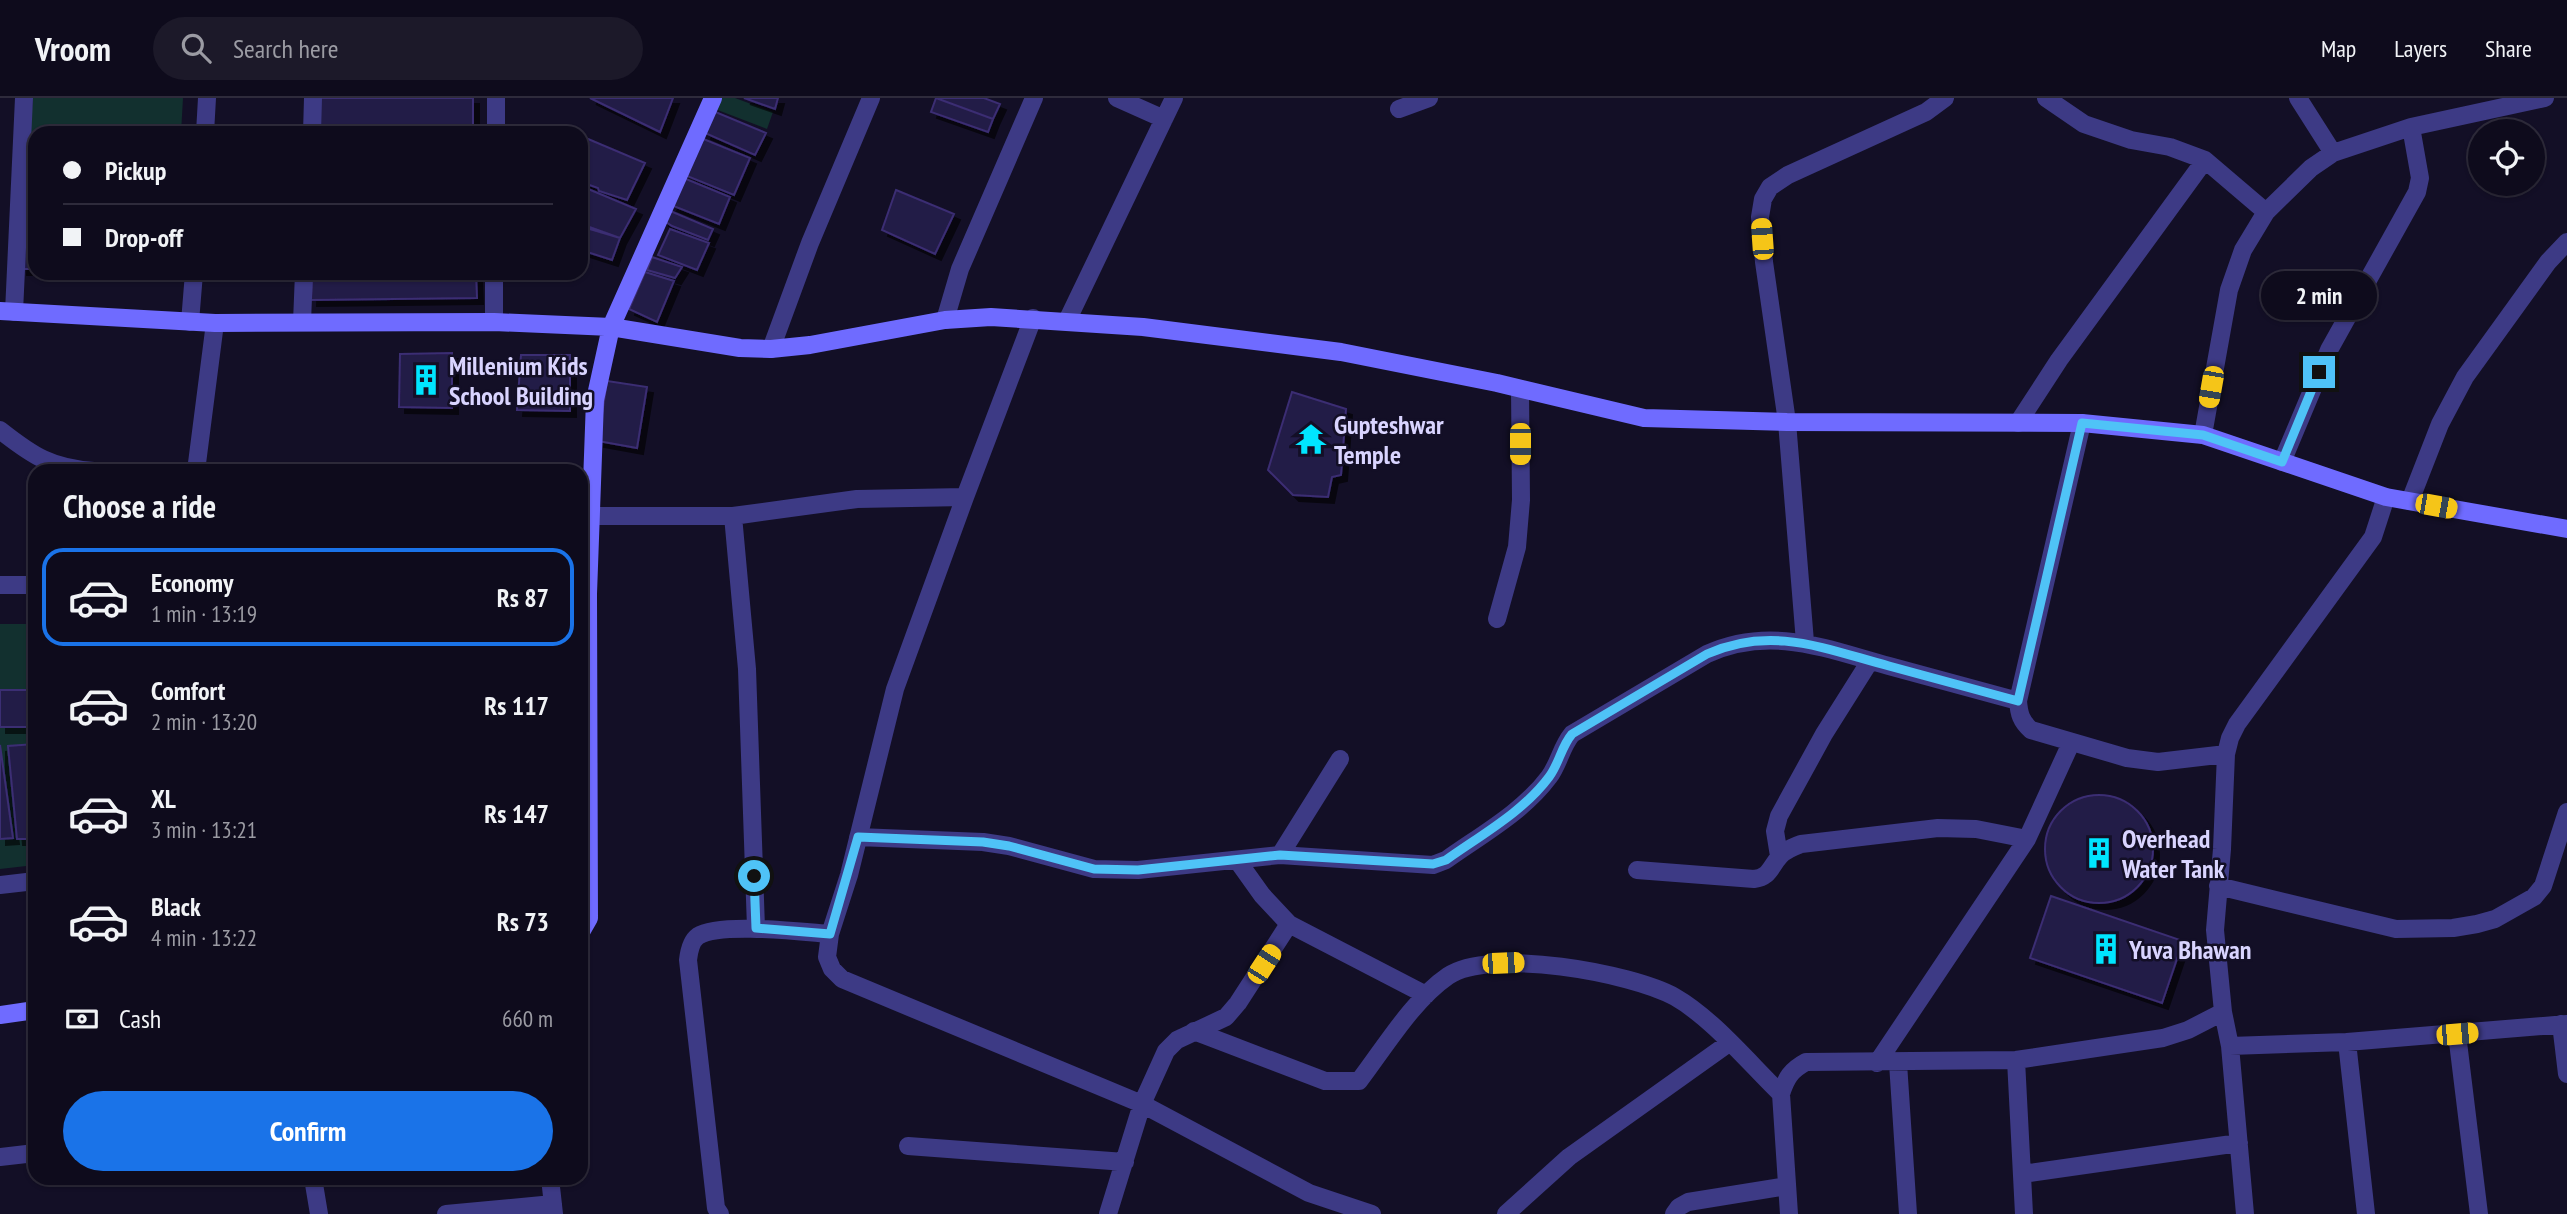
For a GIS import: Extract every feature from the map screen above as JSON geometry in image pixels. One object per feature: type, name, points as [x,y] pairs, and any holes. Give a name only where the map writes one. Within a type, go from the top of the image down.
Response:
[{"type":"street","points":[[24,98],[28,173],[7,311],[215,323],[494,322],[611,327],[740,348],[772,349],[810,345],[945,320],[991,317],[1143,327],[1341,352],[1520,388],[1644,418],[1787,422],[2082,423],[2203,435],[2386,497],[2567,529]]},
{"type":"street","points":[[205,126],[207,98]]},
{"type":"street","points":[[312,126],[313,98]]},
{"type":"street","points":[[496,98],[496,126]]},
{"type":"street","points":[[588,464],[595,400],[611,327],[713,98]]},
{"type":"street","points":[[772,349],[810,243],[871,98]]},
{"type":"street","points":[[945,320],[960,269],[1034,98]]},
{"type":"street","points":[[1117,98],[1164,119]]},
{"type":"street","points":[[1067,321],[1174,98]]},
{"type":"street","points":[[1399,109],[1429,98]]},
{"type":"street","points":[[1805,642],[1787,422],[1764,262],[1760,216],[1763,200],[1770,187],[1788,175],[1926,112],[1945,98]]},
{"type":"street","points":[[2046,98],[2084,124],[2132,140],[2170,146],[2205,160],[2266,212]]},
{"type":"street","points":[[2298,98],[2333,153]]},
{"type":"street","points":[[2203,435],[2229,290],[2243,250],[2266,212],[2311,168],[2333,153],[2411,127],[2544,98]]},
{"type":"street","points":[[2282,462],[2329,350],[2417,192],[2420,178],[2411,127]]},
{"type":"street","points":[[2018,423],[2059,360],[2205,160]]},
{"type":"street","points":[[2410,501],[2440,424],[2465,377],[2548,262],[2567,242]]},
{"type":"street","points":[[190,322],[193,280]]},
{"type":"street","points":[[302,322],[304,280]]},
{"type":"street","points":[[494,280],[494,322]]},
{"type":"street","points":[[1033,318],[895,689],[858,837],[830,934],[827,957],[832,969],[842,979],[1142,1104],[1309,1193],[1372,1214]]},
{"type":"street","points":[[197,464],[215,323]]},
{"type":"street","points":[[1497,619],[1517,547],[1521,500],[1520,388]]},
{"type":"street","points":[[2082,423],[2018,701],[2022,722],[2031,730],[2127,758],[2158,762],[2226,754]]},
{"type":"street","points":[[0,430],[28,452],[49,464]]},
{"type":"street","points":[[590,516],[733,516],[857,499],[965,497]]},
{"type":"street","points":[[2245,1214],[2230,1046],[2222,1013],[2215,930],[2226,754],[2237,724],[2373,537],[2386,497]]},
{"type":"street","points":[[588,498],[588,542]]},
{"type":"street","points":[[733,516],[747,669],[756,928]]},
{"type":"street","points":[[0,585],[28,585]]},
{"type":"street","points":[[858,837],[983,842],[1009,846],[1094,869],[1138,870],[1280,855],[1433,864],[1446,860],[1534,796],[1552,774],[1563,744],[1572,734],[1707,654],[1727,645],[1751,641],[1805,642],[2018,701]]},
{"type":"street","points":[[1779,856],[1775,831],[1779,816],[1824,734],[1870,661]]},
{"type":"street","points":[[1877,1063],[2027,839],[2071,743]]},
{"type":"street","points":[[1280,855],[1340,759]]},
{"type":"street","points":[[2218,886],[2396,929],[2453,928],[2477,924],[2495,919],[2534,897],[2543,886],[2567,812]]},
{"type":"street","points":[[1637,870],[1754,879],[1769,873],[1779,856],[1801,844],[1938,828],[1976,829],[2027,839]]},
{"type":"street","points":[[588,853],[588,920]]},
{"type":"street","points":[[1237,860],[1262,895],[1289,925],[1426,995]]},
{"type":"street","points":[[0,885],[28,882]]},
{"type":"street","points":[[1108,1214],[1142,1104],[1166,1051],[1177,1040],[1226,1017],[1289,925]]},
{"type":"street","points":[[720,1214],[716,1208],[688,960],[690,948],[696,937],[706,932],[756,928],[830,934]]},
{"type":"street","points":[[1194,1031],[1325,1081],[1359,1081],[1426,995],[1450,975],[1466,967],[1522,963],[1611,975],[1650,985],[1677,998],[1700,1015],[1781,1094]]},
{"type":"street","points":[[0,1015],[28,1011]]},
{"type":"street","points":[[1789,1214],[1781,1094],[1786,1078],[1806,1062],[2016,1060],[2163,1038],[2188,1030],[2222,1013]]},
{"type":"street","points":[[2230,1046],[2347,1042],[2564,1024],[2567,1074]]},
{"type":"street","points":[[2457,1034],[2479,1214]]},
{"type":"street","points":[[2347,1042],[2366,1214]]},
{"type":"street","points":[[1506,1214],[1569,1157],[1729,1043]]},
{"type":"street","points":[[2016,1060],[2024,1214]]},
{"type":"street","points":[[1898,1063],[1908,1214]]},
{"type":"street","points":[[2022,1174],[2239,1143]]},
{"type":"street","points":[[908,1146],[1125,1162]]},
{"type":"street","points":[[0,1157],[28,1154]]},
{"type":"street","points":[[314,1185],[319,1214]]},
{"type":"street","points":[[446,1214],[554,1209],[551,1185]]},
{"type":"street","points":[[1674,1214],[1688,1202],[1787,1186]]},
{"type":"green space","points":[[33,98],[183,98],[181,126],[30,126]]},
{"type":"green space","points":[[719,98],[735,98],[773,112],[767,129],[715,109]]},
{"type":"green space","points":[[0,624],[28,624],[28,866],[0,869]]},
{"type":"building","points":[[319,98],[473,98],[473,126],[318,126]]},
{"type":"building","points":[[590,98],[673,98],[660,132]]},
{"type":"building","points":[[744,98],[778,98],[775,109]]},
{"type":"building","points":[[936,98],[984,98],[1000,104],[993,119]]},
{"type":"building","points":[[936,98],[993,119],[988,132],[931,112]]},
{"type":"building","points":[[713,111],[766,133],[755,155],[705,133]]},
{"type":"building","points":[[701,138],[750,158],[734,195],[687,176]]},
{"type":"building","points":[[588,139],[645,163],[627,200],[599,191],[588,184]]},
{"type":"building","points":[[686,179],[730,197],[719,224],[671,205]]},
{"type":"building","points":[[588,189],[636,209],[620,238],[588,227]]},
{"type":"building","points":[[896,190],[954,214],[935,254],[882,230]]},
{"type":"building","points":[[24,210],[28,210],[28,269],[21,269]]},
{"type":"building","points":[[668,210],[713,229],[708,240],[663,220]]},
{"type":"building","points":[[588,228],[620,238],[612,260],[588,252]]},
{"type":"building","points":[[670,229],[709,243],[697,270],[658,255]]},
{"type":"building","points":[[652,257],[682,267],[675,278],[647,270]]},
{"type":"building","points":[[645,272],[674,281],[657,322],[629,309]]},
{"type":"building","points":[[312,280],[476,280],[477,298],[311,300]]},
{"type":"building","name":"Millenium Kids School Building","points":[[452,353],[452,408],[399,407],[400,354]]},
{"type":"building","points":[[521,355],[570,355],[570,411],[517,410]]},
{"type":"building","points":[[607,381],[647,387],[637,448],[598,441]]},
{"type":"building","name":"Gupteshwar Temple","points":[[1292,392],[1346,409],[1341,475],[1332,477],[1328,497],[1293,495],[1268,470]]},
{"type":"building","points":[[0,690],[28,690],[28,727],[0,727]]},
{"type":"building","points":[[0,745],[13,838],[0,839]]},
{"type":"building","points":[[28,745],[28,839],[17,839],[8,746]]},
{"type":"building","name":"Overhead Water Tank","points":[[2099,795],[2120,799],[2137,811],[2149,828],[2153,849],[2149,870],[2137,887],[2120,899],[2099,903],[2078,899],[2061,887],[2049,870],[2045,849],[2049,828],[2061,811],[2078,799]]},
{"type":"building","name":"Yuva Bhawan","points":[[2051,896],[2183,941],[2162,1003],[2030,958]]},
{"type":"place","name":"Millenium Kids School Building","points":[[426,380]]},
{"type":"place","name":"Gupteshwar Temple","points":[[1311,439]]},
{"type":"place","name":"Overhead Water Tank","points":[[2099,853]]},
{"type":"place","name":"Yuva Bhawan","points":[[2106,949]]},
{"type":"route","points":[[754,876],[756,928],[830,934],[858,837],[983,842],[1009,846],[1094,869],[1138,870],[1280,855],[1433,864],[1446,860],[1534,796],[1552,774],[1563,744],[1572,734],[1707,654],[1727,645],[1751,641],[1805,642],[2018,701],[2082,423],[2203,435],[2282,462],[2319,372]]}]
